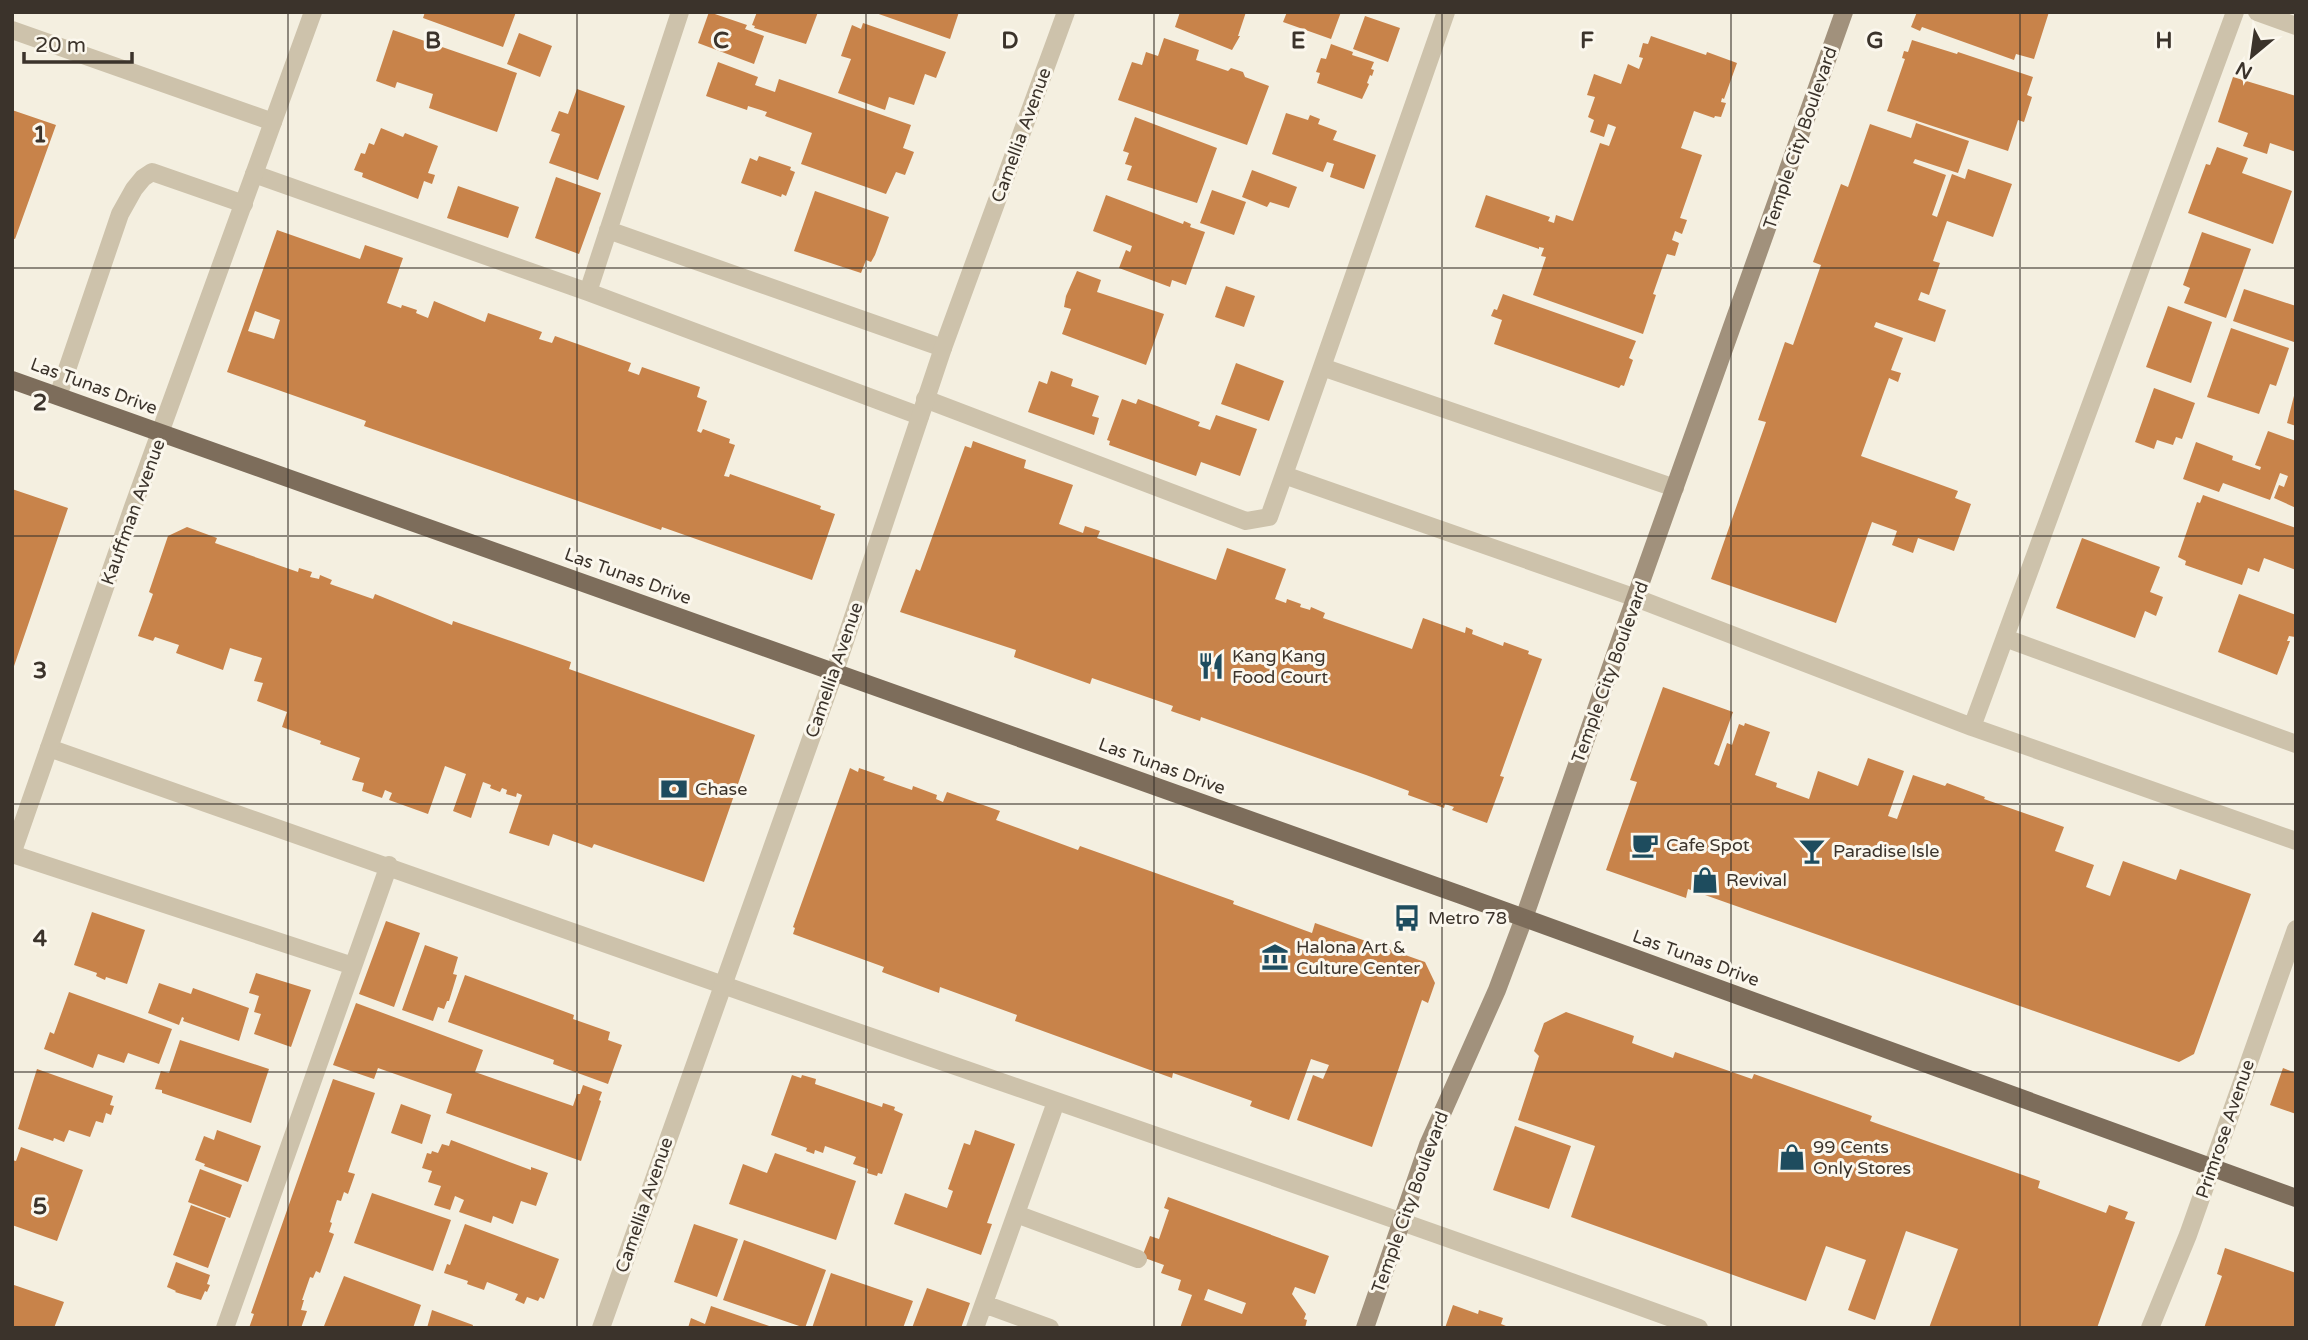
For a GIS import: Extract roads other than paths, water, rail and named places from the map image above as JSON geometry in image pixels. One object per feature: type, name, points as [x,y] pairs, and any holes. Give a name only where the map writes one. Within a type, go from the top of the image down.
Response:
[{"type":"main road","name":"Temple City Boulevard","points":[[1365,1328],[1428,1145],[1497,990],[1524,918],[1844,12]]},
{"type":"main road","name":"Las Tunas Drive","points":[[12,380],[1524,918],[2296,1198]]},
{"type":"street","name":"Kauffman Avenue","points":[[12,854],[313,12]]},
{"type":"street","points":[[587,292],[680,12]]},
{"type":"street","name":"Camellia Avenue","points":[[601,1328],[834,674],[925,398],[1066,12]]},
{"type":"street","points":[[925,398],[1247,521],[1269,517],[1446,12]]},
{"type":"street","points":[[1972,727],[2235,12]]},
{"type":"street","points":[[2257,12],[2296,26]]},
{"type":"street","points":[[12,30],[273,121]]},
{"type":"street","points":[[58,396],[120,214],[143,178],[152,172],[244,204]]},
{"type":"street","points":[[254,174],[587,292],[920,416]]},
{"type":"street","points":[[608,230],[943,348]]},
{"type":"street","points":[[1322,367],[1675,488]]},
{"type":"street","points":[[1284,475],[1636,598],[1972,727],[2296,841]]},
{"type":"street","points":[[2005,638],[2296,744]]},
{"type":"street","points":[[49,748],[390,865],[1056,1102],[1402,1220],[1699,1328]]},
{"type":"street","points":[[12,854],[354,965]]},
{"type":"street","points":[[225,1328],[390,865]]},
{"type":"street","name":"Primrose Avenue","points":[[2150,1328],[2188,1235],[2296,929]]},
{"type":"street","points":[[975,1328],[1056,1102]]},
{"type":"street","points":[[1016,1214],[1138,1259]]},
{"type":"street","points":[[984,1304],[1050,1328]]},
{"type":"place","name":"Kang Kang Food Court","points":[[1211,666]]},
{"type":"place","name":"Chase","points":[[674,789]]},
{"type":"place","name":"Cafe Spot","points":[[1645,845]]},
{"type":"place","name":"Paradise Isle","points":[[1812,851]]},
{"type":"place","name":"Revival","points":[[1705,880]]},
{"type":"place","name":"Metro 78","points":[[1407,918]]},
{"type":"place","name":"Halona Art & Culture Center","points":[[1275,957]]},
{"type":"place","name":"99 Cents Only Stores","points":[[1792,1157]]}]
